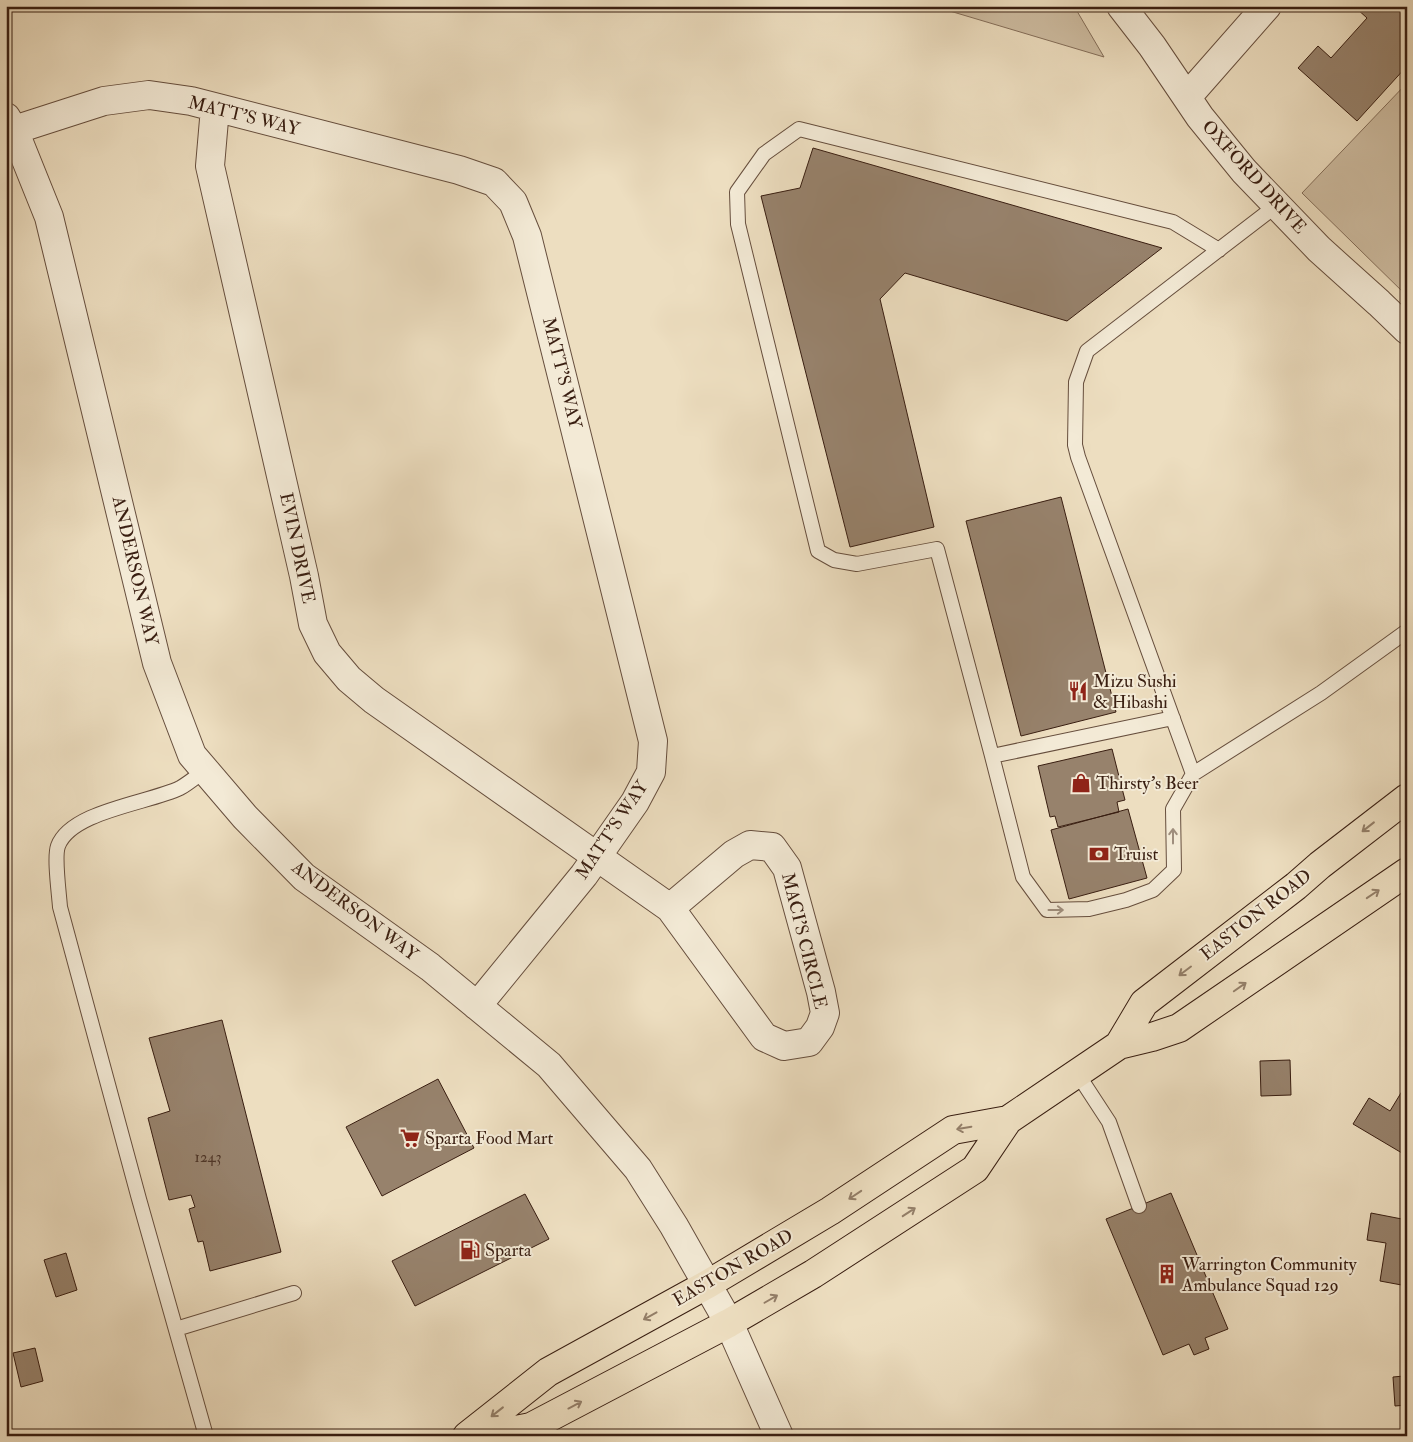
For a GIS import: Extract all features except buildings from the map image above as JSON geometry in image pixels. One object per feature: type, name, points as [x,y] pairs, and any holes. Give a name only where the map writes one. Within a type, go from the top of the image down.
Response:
[{"type":"highway","name":"EASTON ROAD","points":[[1119,1045],[1144,1002],[1407,798]]},
{"type":"highway","name":"EASTON ROAD","points":[[486,1436],[531,1428],[729,1323],[813,1274],[975,1169],[1008,1120],[1077,1073],[1119,1045],[1179,1028],[1407,872]]},
{"type":"highway","name":"EASTON ROAD","points":[[467,1436],[548,1372],[708,1284],[830,1211],[952,1130],[1008,1120]]},
{"type":"street","name":"OXFORD DRIVE","points":[[1121,6],[1152,46],[1200,117],[1244,171],[1319,249],[1407,330]]},
{"type":"street","points":[[1187,97],[1267,6]]},
{"type":"street","name":"MATT'S WAY","points":[[10,124],[104,101],[149,94],[191,101],[459,170],[494,182],[513,202],[527,236],[653,741],[651,772],[635,802],[597,858],[477,1006]]},
{"type":"street","name":"EVIN DRIVE","points":[[215,108],[210,166],[304,576],[313,624],[327,653],[349,679],[374,700],[597,858]]},
{"type":"street","name":"ANDERSON WAY","points":[[10,124],[49,217],[157,663],[192,755],[245,817],[304,877],[430,967],[549,1065],[638,1169],[674,1226],[729,1323],[779,1436]]},
{"type":"street","name":"MACI'S CIRCLE","points":[[597,858],[670,908],[764,1037],[784,1046],[809,1042],[820,1027],[825,1013],[787,868],[772,847],[750,845],[734,854],[670,908]]},
{"type":"lane","points":[[1219,250],[1173,222],[800,129],[764,154],[737,192],[738,224],[818,551],[834,560],[857,564],[937,549],[1023,877],[1047,910],[1089,909],[1126,900],[1153,890],[1174,870],[1173,809],[1193,774],[1321,693],[1407,631]]},
{"type":"lane","points":[[1193,774],[1075,445],[1076,382],[1087,351],[1277,205]]},
{"type":"lane","points":[[992,756],[1173,718]]},
{"type":"lane","points":[[205,770],[180,788],[85,819],[67,831],[58,846],[57,865],[60,907],[206,1436]]},
{"type":"lane","points":[[1077,1073],[1109,1122],[1139,1206]]},
{"type":"lane","points":[[176,1329],[294,1293]]},
{"type":"shaded area","points":[[933,6],[1074,6],[1104,57]]},
{"type":"shaded area","points":[[1407,83],[1407,296],[1302,193]]},
{"type":"place","name":"Mizu Sushi & Hibashi","points":[[1078,691]]},
{"type":"place","name":"Thirsty's Beer","points":[[1081,783]]},
{"type":"place","name":"Truist","points":[[1099,854]]},
{"type":"place","name":"Sparta Food Mart","points":[[410,1138]]},
{"type":"place","name":"Sparta","points":[[470,1250]]},
{"type":"place","name":"Warrington Community Ambulance Squad 129","points":[[1167,1274]]}]
